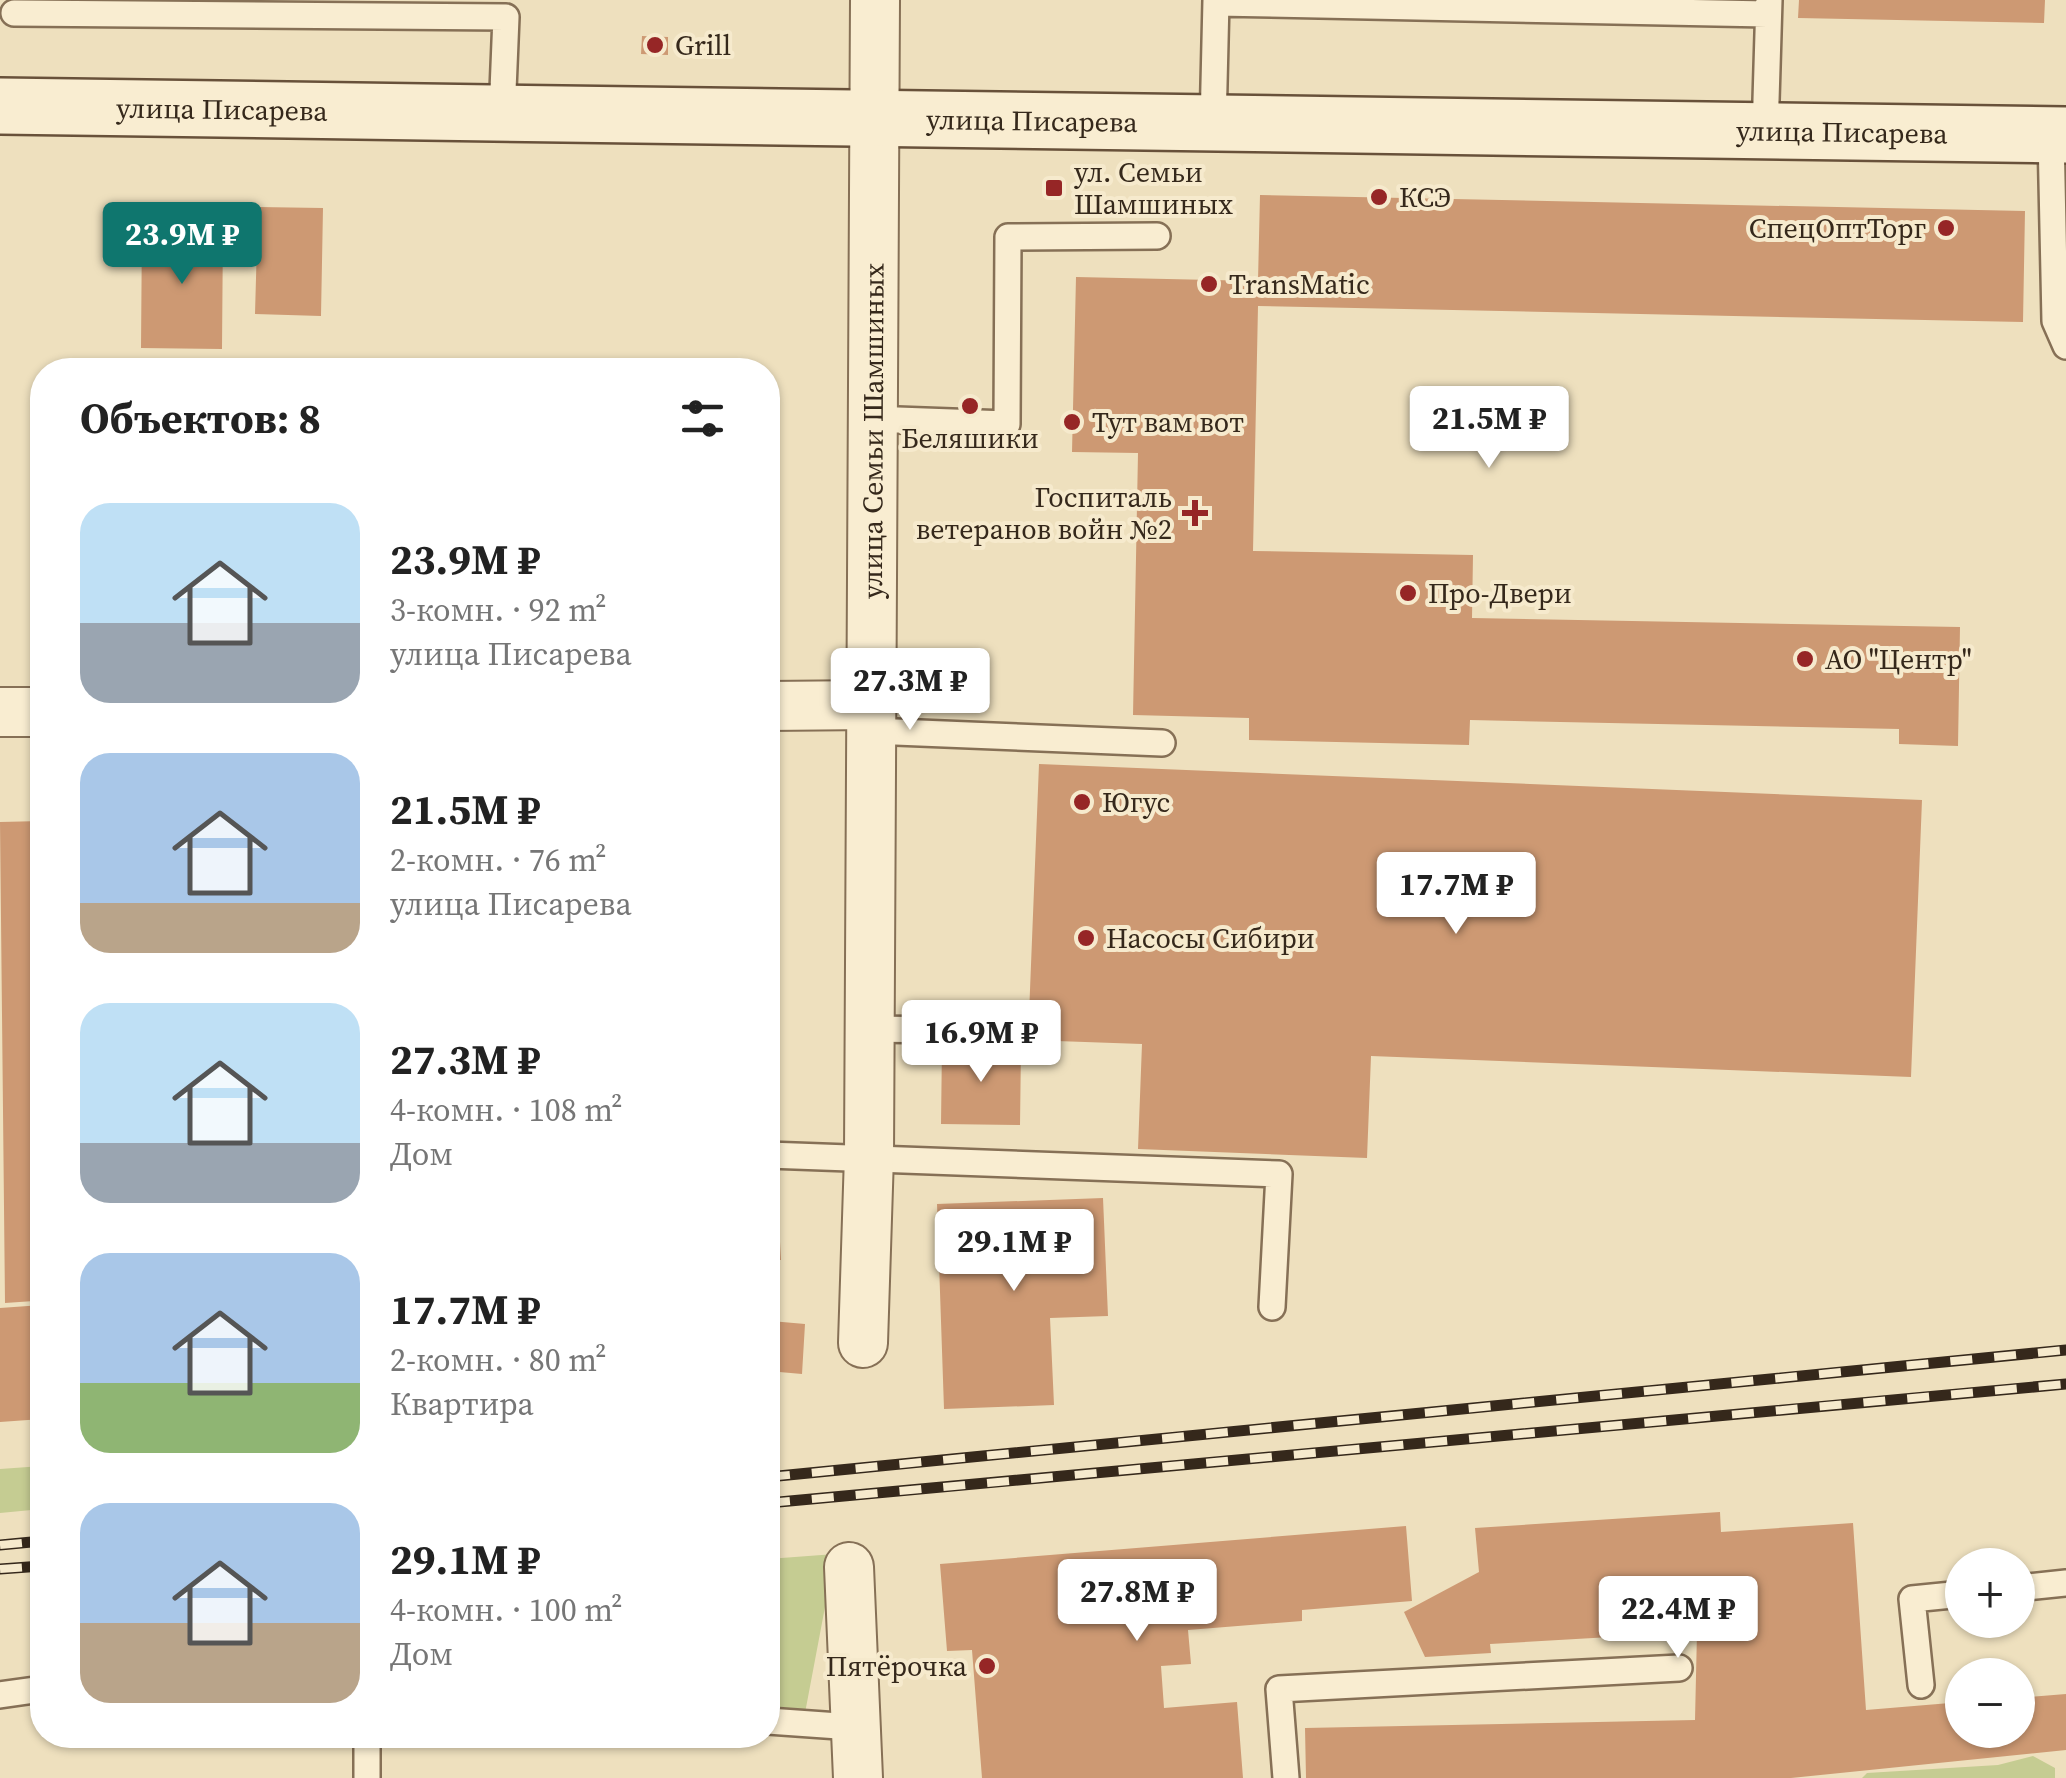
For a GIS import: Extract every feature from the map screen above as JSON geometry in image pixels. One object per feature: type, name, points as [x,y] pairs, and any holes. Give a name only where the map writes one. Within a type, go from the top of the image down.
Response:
[{"type":"main road","name":"улица Писарева","points":[[0,106],[1766,134],[2058,135]]},
{"type":"street","name":"улица Семьи Шамшиных","points":[[863,1343],[869,1156],[875,0]]},
{"type":"street","points":[[780,707],[871,718]]},
{"type":"street","points":[[0,712],[30,712]]},
{"type":"street","points":[[849,1567],[858,1778]]},
{"type":"lane","points":[[1213,126],[1216,2],[1768,7],[1766,134]]},
{"type":"lane","points":[[14,13],[506,8],[502,115]]},
{"type":"lane","points":[[2058,135],[2061,262],[2054,320],[2066,346]]},
{"type":"lane","points":[[870,419],[1008,424],[1008,236],[1157,236]]},
{"type":"lane","points":[[871,718],[1162,743]]},
{"type":"lane","points":[[869,1028],[1028,1031]]},
{"type":"lane","points":[[780,1156],[869,1156],[1279,1174],[1272,1306]]},
{"type":"lane","points":[[2035,1586],[2066,1583]]},
{"type":"lane","points":[[1921,1685],[1912,1599],[1945,1596]]},
{"type":"lane","points":[[1286,1778],[1279,1690],[1679,1668]]},
{"type":"lane","points":[[0,1695],[30,1691]]},
{"type":"lane","points":[[780,1722],[853,1727]]},
{"type":"lane","points":[[366,1748],[367,1778]]},
{"type":"green space","points":[[30,1467],[30,1510],[0,1513],[0,1469]]},
{"type":"green space","points":[[835,1554],[805,1713],[780,1722],[780,1558]]},
{"type":"green space","points":[[2033,1756],[2055,1768],[2055,1778],[1862,1778],[1867,1773],[1998,1765]]},
{"type":"building","points":[[1799,0],[2045,0],[2044,23],[1798,18]]},
{"type":"building","name":"Grill","points":[[642,36],[668,37],[668,55],[641,54]]},
{"type":"building","points":[[1260,195],[2025,211],[2023,322],[1258,306],[1253,551],[1473,555],[1472,618],[1960,627],[1958,746],[1899,744],[1899,729],[1470,720],[1469,745],[1249,740],[1249,718],[1133,715],[1138,453],[1072,452],[1076,277],[1258,281]]},
{"type":"building","points":[[258,207],[323,208],[321,316],[255,314]]},
{"type":"building","points":[[142,225],[223,226],[222,349],[141,348]]},
{"type":"building","points":[[1039,764],[1922,800],[1911,1077],[1371,1056],[1367,1158],[1138,1149],[1142,1044],[1028,1040]]},
{"type":"building","points":[[30,821],[30,1301],[5,1303],[0,822]]},
{"type":"building","points":[[942,1045],[1021,1047],[1020,1125],[941,1124]]},
{"type":"building","points":[[1103,1198],[1108,1316],[1050,1318],[1054,1405],[944,1409],[937,1204]]},
{"type":"building","points":[[30,1306],[30,1420],[0,1422],[0,1308]]},
{"type":"building","points":[[780,1322],[805,1324],[802,1374],[780,1372]]},
{"type":"building","points":[[1720,1512],[1721,1532],[1853,1523],[1866,1710],[1945,1703],[1945,1748],[2035,1748],[2035,1697],[2066,1694],[2066,1750],[1791,1778],[1306,1778],[1305,1728],[1695,1720],[1697,1632],[1490,1644],[1491,1653],[1425,1657],[1404,1612],[1479,1572],[1475,1528]]},
{"type":"building","points":[[1406,1526],[1412,1601],[1302,1610],[1302,1621],[1188,1630],[1191,1664],[1161,1666],[1164,1708],[1237,1702],[1243,1778],[982,1778],[972,1650],[947,1651],[940,1564]]},
{"type":"railway","points":[[780,1476],[2066,1350]]},
{"type":"railway","points":[[780,1502],[2066,1384]]},
{"type":"railway","points":[[0,1545],[30,1542]]},
{"type":"railway","points":[[0,1569],[30,1567]]},
{"type":"place","name":"Grill","points":[[655,45]]},
{"type":"place","name":"ул. Семьи Шамшиных","points":[[1054,188]]},
{"type":"place","name":"КСЭ","points":[[1379,197]]},
{"type":"place","name":"СпецОптТорг","points":[[1946,228]]},
{"type":"place","name":"TransMatic","points":[[1209,284]]},
{"type":"place","name":"Беляшики","points":[[970,406]]},
{"type":"place","name":"Тут вам вот","points":[[1072,422]]},
{"type":"place","name":"Госпиталь ветеранов войн №2","points":[[1195,513]]},
{"type":"place","name":"Про-Двери","points":[[1408,593]]},
{"type":"place","name":"АО \"Центр\"","points":[[1805,659]]},
{"type":"place","name":"Югус","points":[[1082,802]]},
{"type":"place","name":"Насосы Сибири","points":[[1086,938]]},
{"type":"place","name":"Пятёрочка","points":[[987,1666]]}]
